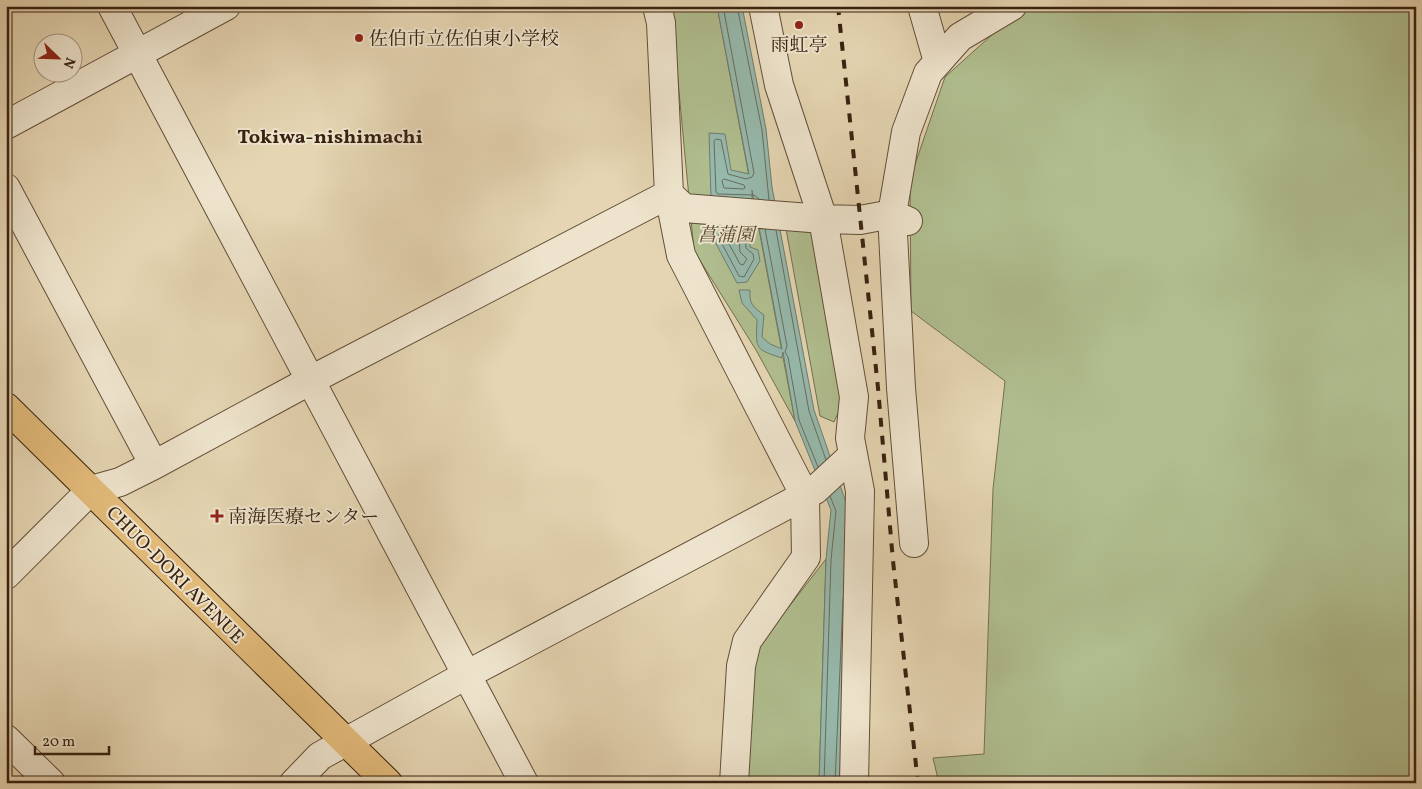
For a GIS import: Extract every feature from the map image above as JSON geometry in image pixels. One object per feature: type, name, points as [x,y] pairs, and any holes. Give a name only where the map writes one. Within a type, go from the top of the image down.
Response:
[{"type":"highway","name":"CHUO-DORI AVENUE","points":[[6,406],[388,783]]},
{"type":"street","points":[[112,6],[468,674],[524,783]]},
{"type":"street","points":[[6,125],[226,6]]},
{"type":"street","points":[[657,6],[661,23],[681,255],[810,493],[806,557],[747,641],[741,666],[734,783]]},
{"type":"street","points":[[763,6],[779,85],[854,397],[850,438],[860,491],[854,783]]},
{"type":"street","points":[[922,6],[938,62]]},
{"type":"street","points":[[914,543],[901,388],[900,217],[906,132],[928,73],[960,37],[1012,6]]},
{"type":"street","points":[[6,188],[154,465]]},
{"type":"street","points":[[6,575],[91,490],[120,482],[311,380],[676,201],[812,218],[860,220],[900,217]]},
{"type":"street","points":[[294,783],[320,756],[468,674],[810,493],[853,455]]},
{"type":"street","points":[[6,739],[51,783]]},
{"type":"green space","name":"菖蒲園","points":[[669,6],[717,6],[795,421],[756,350],[694,251],[673,28]]},
{"type":"green space","points":[[1024,6],[1416,6],[1416,783],[939,783],[933,758],[984,754],[993,489],[1005,381],[911,311],[910,179],[945,77]]},
{"type":"green space","points":[[786,229],[815,233],[843,402],[834,422],[820,416]]},
{"type":"green space","points":[[826,559],[819,783],[746,783],[756,649]]},
{"type":"water","points":[[717,6],[742,6],[766,129],[772,187],[814,410],[850,514],[840,783],[819,783],[826,559],[831,510],[795,421],[783,352],[782,358],[762,350],[757,342],[757,320],[742,303],[739,290],[750,290],[752,305],[764,315],[762,337],[770,344],[782,349],[752,190],[752,201],[711,199],[709,133],[725,134],[731,170],[749,174]]},
{"type":"water","points":[[714,227],[751,227],[750,247],[758,250],[760,261],[747,282],[737,283],[713,238]]},
{"type":"railway","points":[[838,6],[878,388],[893,561],[918,783]]},
{"type":"place","name":"雨虹亭","points":[[799,25]]},
{"type":"place","name":"佐伯市立佐伯東小学校","points":[[359,38]]},
{"type":"place","name":"南海医療センター","points":[[217,516]]},
{"type":"district","name":"Tokiwa-nishimachi","points":[[330,136]]}]
